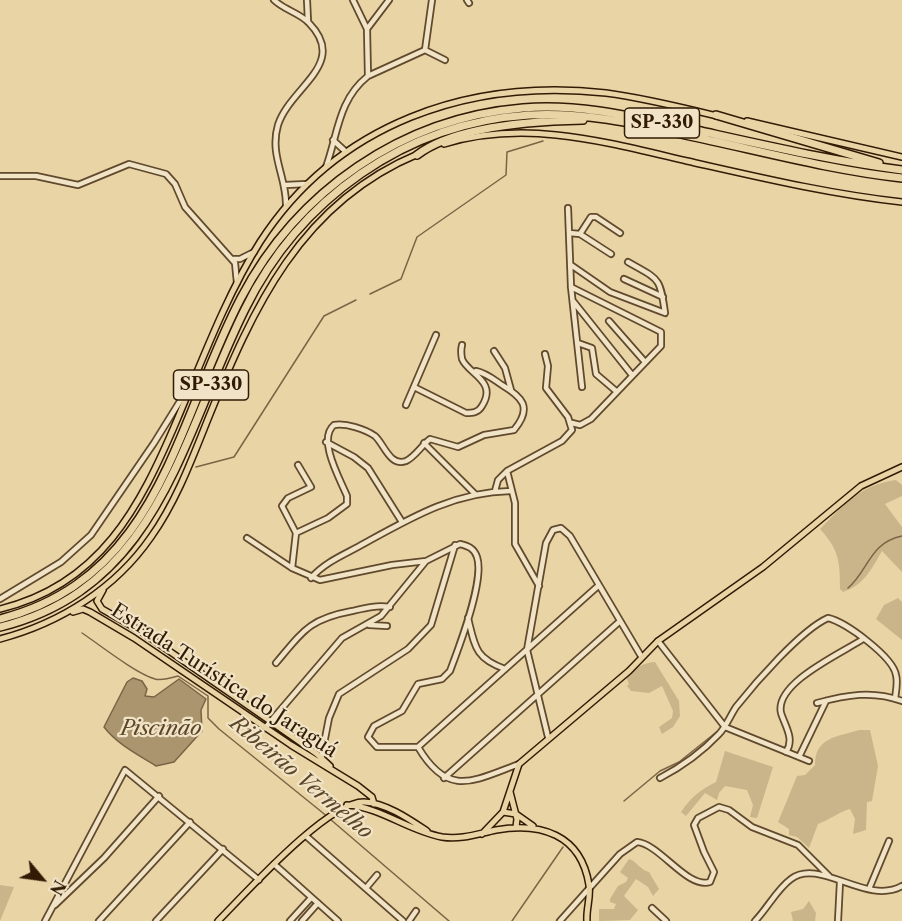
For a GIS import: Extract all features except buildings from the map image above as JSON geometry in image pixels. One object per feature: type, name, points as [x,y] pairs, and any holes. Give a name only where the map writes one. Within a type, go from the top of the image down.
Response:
[{"type":"highway","name":"SP-330","points":[[0,619],[38,607],[65,593],[110,557],[131,534],[150,501],[236,309],[259,266],[291,225],[317,198],[351,171],[390,147],[439,125],[476,115],[524,108],[578,108],[621,114],[832,159],[902,170]]},
{"type":"highway","name":"SP-330","points":[[0,627],[41,614],[67,601],[104,573],[136,539],[166,487],[258,284],[290,237],[335,192],[365,169],[396,152],[458,126],[494,118],[530,115],[598,117],[864,173],[902,178]]},
{"type":"highway","points":[[716,116],[902,170]]},
{"type":"highway","points":[[417,154],[441,142],[503,126],[598,117]]},
{"type":"main road","points":[[0,609],[55,587],[96,557],[117,535],[152,478],[237,284],[254,252],[286,206],[307,184],[346,152],[376,133],[428,110],[467,98],[502,92],[547,90],[606,93],[902,157]]},
{"type":"main road","points":[[0,639],[30,631],[63,615],[112,580],[135,559],[163,517],[247,329],[284,262],[316,224],[351,193],[372,178],[417,154],[457,140],[499,134],[549,133],[604,142],[845,195],[902,202]]},
{"type":"main road","points":[[482,834],[502,812],[519,764],[620,677],[627,667],[658,641],[763,567],[861,486],[902,467]]},
{"type":"main road","name":"Estrada Turística do Jaraguá","points":[[112,580],[99,596],[99,607],[139,630],[270,721],[335,772],[393,811]]},
{"type":"main road","name":"Estrada Turística do Jaraguá","points":[[63,615],[78,610],[96,614],[265,728],[321,760]]},
{"type":"main road","points":[[358,786],[366,807]]},
{"type":"main road","points":[[510,791],[516,813],[516,827]]},
{"type":"main road","points":[[372,797],[374,804]]},
{"type":"main road","points":[[366,807],[374,804],[393,811],[433,835]]},
{"type":"main road","points":[[366,807],[374,804]]},
{"type":"main road","points":[[221,920],[274,864],[331,814],[346,805],[366,807],[433,835],[462,838],[493,830],[533,826]]},
{"type":"main road","points":[[502,812],[516,813],[533,826],[553,833],[574,850],[586,870],[590,887],[587,921]]},
{"type":"main road","points":[[492,823],[493,830]]},
{"type":"street","points":[[274,0],[308,21],[323,41],[323,56],[279,124],[276,157],[285,185],[286,206]]},
{"type":"street","points":[[308,0],[308,21]]},
{"type":"street","points":[[353,0],[367,29],[368,76]]},
{"type":"street","points":[[367,29],[389,0]]},
{"type":"street","points":[[425,50],[432,0]]},
{"type":"street","points":[[425,50],[445,60]]},
{"type":"street","points":[[326,167],[346,103],[368,76],[425,50]]},
{"type":"street","points":[[333,140],[346,152]]},
{"type":"street","points":[[0,176],[36,176],[78,184],[129,164],[160,172],[171,178],[185,207],[232,259],[236,267],[237,284]]},
{"type":"street","points":[[285,185],[307,184]]},
{"type":"street","points":[[568,208],[573,301],[582,387]]},
{"type":"street","points":[[580,234],[591,217],[620,233]]},
{"type":"street","points":[[569,233],[580,234],[611,254]]},
{"type":"street","points":[[232,259],[240,259],[254,252]]},
{"type":"street","points":[[571,266],[610,292],[665,313],[658,280],[628,262]]},
{"type":"street","points":[[624,279],[663,297]]},
{"type":"street","points":[[545,354],[548,366],[547,390],[572,423],[580,425],[591,419],[661,346],[661,332],[572,287]]},
{"type":"street","points":[[573,301],[632,375]]},
{"type":"street","points":[[609,321],[645,362]]},
{"type":"street","points":[[406,405],[436,335]]},
{"type":"street","points":[[578,343],[592,348],[596,374],[616,391]]},
{"type":"street","points":[[414,387],[457,410],[474,413],[481,408],[486,391],[476,371],[462,358],[462,345]]},
{"type":"street","points":[[494,351],[501,359],[511,390]]},
{"type":"street","points":[[0,599],[51,570],[90,535],[154,443],[200,369]]},
{"type":"street","points":[[296,533],[328,518],[348,504],[326,442],[332,426],[344,424],[372,434],[393,459],[402,462],[409,459],[424,443],[434,438],[448,446],[458,447],[479,437],[514,430],[521,421],[524,407],[518,394],[476,371]]},
{"type":"street","points":[[495,491],[498,480],[507,471],[568,436],[572,423]]},
{"type":"street","points":[[326,442],[354,457],[368,468],[402,522]]},
{"type":"street","points":[[424,443],[475,494]]},
{"type":"street","points":[[292,568],[296,533],[282,506],[288,498],[311,488],[298,465]]},
{"type":"street","points":[[507,471],[510,491],[515,503],[515,544],[539,585]]},
{"type":"street","points":[[311,578],[335,558],[441,503],[475,494],[510,491]]},
{"type":"street","points":[[548,737],[527,650],[549,536],[553,530],[561,528],[570,536],[597,586],[640,656]]},
{"type":"street","points":[[247,538],[311,578],[327,580],[392,565],[426,561],[455,545],[472,548],[478,561],[478,578],[468,618],[447,676],[418,684],[402,711],[374,726],[368,734],[369,741],[377,747],[418,747],[597,586]]},
{"type":"street","points":[[321,760],[329,718],[339,694],[408,649],[431,625],[455,545]]},
{"type":"street","points":[[265,728],[342,638],[381,616],[426,561]]},
{"type":"street","points":[[276,663],[304,630],[326,616],[377,606],[390,607]]},
{"type":"street","points":[[468,618],[479,654],[489,663],[505,669]]},
{"type":"street","points":[[660,778],[678,768],[712,741],[725,727],[736,708],[767,672],[828,618],[839,622],[882,654],[895,672],[896,699]]},
{"type":"street","points":[[444,778],[619,622]]},
{"type":"street","points":[[368,625],[387,626]]},
{"type":"street","points":[[786,752],[790,739],[781,712],[783,698],[809,671],[863,639]]},
{"type":"street","points":[[658,641],[725,727],[809,761]]},
{"type":"street","points":[[895,672],[902,674]]},
{"type":"street","points":[[817,703],[865,694],[902,701]]},
{"type":"street","points":[[799,757],[826,701]]},
{"type":"street","points":[[418,747],[431,767],[444,778],[467,781],[478,779],[519,764]]},
{"type":"street","points":[[45,921],[123,772],[127,771],[259,880]]},
{"type":"street","points":[[52,906],[104,858],[159,796]]},
{"type":"street","points":[[560,921],[628,847],[637,842],[648,845],[695,881],[710,882],[714,872],[694,825],[698,818],[719,807],[729,810],[752,827],[798,845],[830,877],[840,882],[869,889],[893,890],[902,886]]},
{"type":"street","points":[[99,921],[190,822]]},
{"type":"street","points":[[306,836],[403,921]]},
{"type":"street","points":[[869,889],[889,841]]},
{"type":"street","points":[[156,921],[223,849]]},
{"type":"street","points":[[274,864],[339,921]]},
{"type":"street","points":[[755,921],[791,878],[801,874],[830,877]]},
{"type":"street","points":[[366,888],[376,875]]},
{"type":"street","points":[[838,921],[840,882]]},
{"type":"street","points":[[290,921],[311,898]]},
{"type":"street","points":[[302,921],[318,903]]},
{"type":"street","points":[[651,908],[666,921]]},
{"type":"street","points":[[409,921],[416,911]]},
{"type":"shaded area","points":[[896,480],[902,485],[902,496],[885,504],[902,527],[902,572],[882,551],[862,581],[843,592],[840,589],[840,571],[835,550],[820,529],[863,491],[872,486]]},
{"type":"shaded area","points":[[898,598],[902,602],[902,640],[876,619],[884,605]]},
{"type":"shaded area","points":[[655,662],[679,701],[680,716],[673,727],[662,734],[659,727],[672,718],[673,711],[662,686],[649,693],[631,691],[627,686],[629,684],[626,677],[639,666]]},
{"type":"shaded area","points":[[859,730],[870,730],[878,766],[872,801],[867,802],[866,830],[853,834],[855,819],[850,809],[818,824],[809,848],[797,837],[789,835],[789,829],[778,822],[797,776],[805,775],[815,765],[816,756],[823,743]]},
{"type":"shaded area","points":[[725,751],[773,767],[757,818],[750,817],[753,805],[747,790],[725,786],[717,800],[705,793],[686,816],[681,812],[688,802],[716,782]]},
{"type":"shaded area","points":[[629,859],[649,872],[659,889],[653,896],[648,887],[636,879],[624,896],[638,910],[630,920],[599,921],[599,909],[614,909],[616,904],[610,902],[610,899],[618,886],[626,882],[628,878],[620,872]]},
{"type":"shaded area","points":[[0,885],[14,887],[0,921]]},
{"type":"shaded area","points":[[809,901],[816,913],[815,921],[793,921],[791,912],[803,909]]},
{"type":"water","name":"Piscinão","points":[[133,678],[142,681],[147,689],[145,696],[154,697],[179,679],[206,699],[201,710],[202,731],[174,762],[156,766],[121,744],[104,727],[127,682]]},
{"type":"waterway","points":[[370,294],[401,279],[417,237],[506,175],[507,152],[543,141]]},
{"type":"waterway","points":[[196,467],[234,457],[324,316],[356,300]]},
{"type":"waterway","points":[[848,588],[876,551],[891,540],[902,536]]},
{"type":"waterway","name":"Ribeirão Vermelho","points":[[82,633],[147,676],[161,680],[178,676],[208,696],[208,718],[219,729],[323,813],[449,921]]},
{"type":"waterway","points":[[624,801],[660,771],[679,762],[719,730]]},
{"type":"waterway","points":[[512,921],[563,847]]}]
